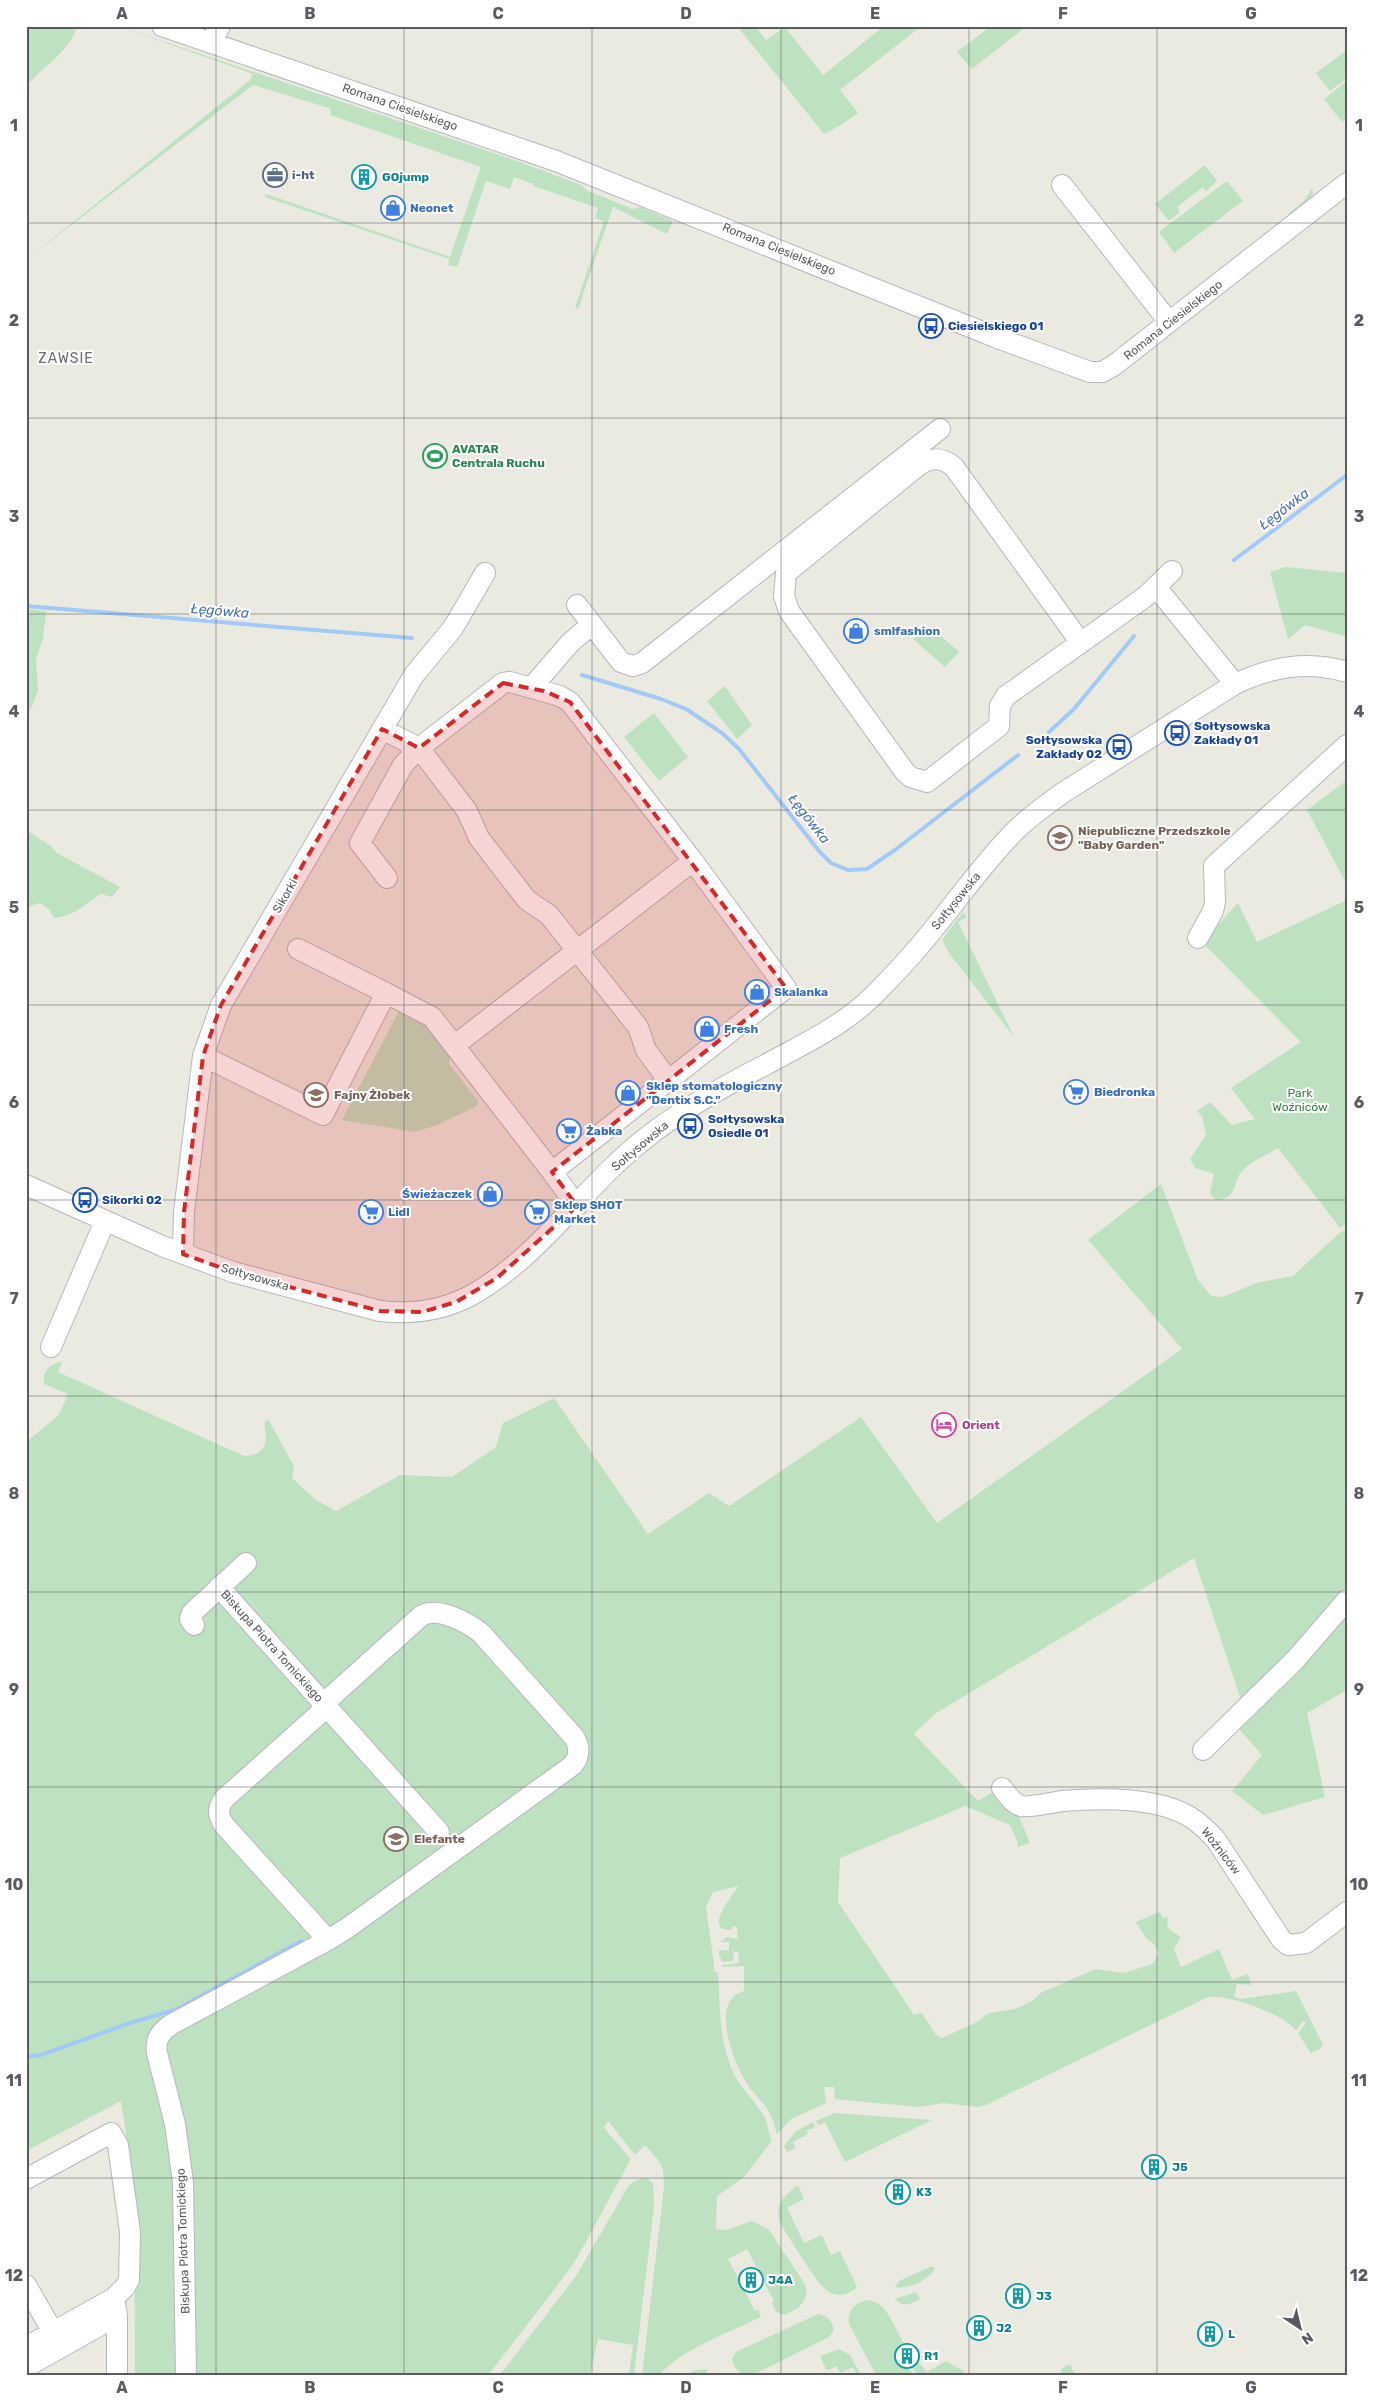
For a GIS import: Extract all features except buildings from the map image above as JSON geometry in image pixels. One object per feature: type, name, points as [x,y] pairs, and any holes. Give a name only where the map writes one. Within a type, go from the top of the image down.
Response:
[{"type":"street","name":"Romana Ciesielskiego","points":[[162,26],[216,35],[556,161],[1084,371],[1099,372],[1109,369],[1347,183]]},
{"type":"street","points":[[1062,185],[1169,322]]},
{"type":"street","points":[[576,605],[620,662],[633,666],[642,663],[940,430]]},
{"type":"street","points":[[1081,643],[954,467],[939,459],[931,459],[919,465],[786,573],[784,596],[789,611],[904,772],[911,777],[927,782],[999,726],[1000,706],[1006,696],[1145,598],[1172,571]]},
{"type":"street","name":"Sikorki","points":[[183,1254],[184,1212],[203,1056],[221,1005],[414,675],[453,628],[485,573]]},
{"type":"street","points":[[1156,587],[1234,684]]},
{"type":"street","points":[[532,688],[570,643],[591,625]]},
{"type":"street","name":"Sołtysowska","points":[[26,1185],[183,1254],[233,1272],[362,1307],[393,1312],[422,1312],[456,1302],[487,1285],[525,1254],[577,1206],[622,1158],[666,1123],[716,1092],[835,1027],[857,1011],[919,946],[1010,836],[1039,810],[1234,684],[1257,674],[1299,666],[1321,666],[1347,672]]},
{"type":"street","points":[[387,878],[360,843],[403,765],[419,748],[503,683],[510,682],[532,688],[560,696],[570,702],[693,861],[786,988],[552,1172]]},
{"type":"street","points":[[382,729],[419,748],[467,811],[479,838],[522,894],[527,900],[549,915],[638,1027],[646,1050],[668,1080]]},
{"type":"street","points":[[1198,938],[1213,911],[1214,866],[1347,745]]},
{"type":"street","points":[[455,1045],[693,861]]},
{"type":"street","points":[[298,949],[432,1017],[577,1206]]},
{"type":"street","points":[[203,1056],[322,1115],[386,993]]},
{"type":"street","points":[[51,1347],[105,1221]]},
{"type":"street","name":"Biskupa Piotra Tomickiego","points":[[194,1625],[190,1619],[192,1613],[246,1562]]},
{"type":"street","name":"Biskupa Piotra Tomickiego","points":[[219,1587],[439,1832]]},
{"type":"street","points":[[1203,1750],[1295,1660],[1347,1600]]},
{"type":"street","name":"Biskupa Piotra Tomickiego","points":[[186,2375],[183,2182],[174,2117],[157,2053],[158,2039],[162,2032],[172,2024],[328,1940],[575,1762],[578,1751],[574,1737],[481,1633],[470,1626],[436,1612],[427,1612],[421,1616],[332,1696],[318,1715],[225,1798],[218,1812],[225,1826],[328,1940]]},
{"type":"street","name":"Woźniców","points":[[1002,1788],[1013,1802],[1023,1806],[1072,1801],[1121,1800],[1155,1805],[1188,1816],[1203,1826],[1216,1840],[1281,1939],[1288,1945],[1306,1944],[1347,1912]]},
{"type":"street","points":[[26,2179],[111,2133],[119,2150],[130,2232],[129,2280],[116,2307],[117,2375]]},
{"type":"street","points":[[26,2285],[52,2332]]},
{"type":"street","points":[[26,2347],[52,2332],[116,2307]]},
{"type":"street","points":[[26,2367],[116,2307]]},
{"type":"highlighted area","points":[[503,683],[544,691],[570,702],[786,988],[552,1172],[577,1206],[497,1278],[456,1302],[422,1312],[380,1311],[233,1272],[183,1254],[184,1212],[203,1056],[221,1005],[382,729],[419,748]]},
{"type":"green space","points":[[26,26],[77,26],[69,43],[26,87]]},
{"type":"green space","points":[[118,26],[520,162],[581,185],[586,190],[633,209],[640,207],[673,221],[667,234],[613,207],[578,309],[575,308],[604,221],[595,218],[598,208],[533,186],[533,184],[514,177],[510,189],[486,181],[457,267],[448,265],[450,259],[265,197],[266,194],[450,257],[481,167],[330,115],[331,111],[329,108],[253,85],[26,260],[250,80],[253,74]]},
{"type":"green space","points":[[737,26],[755,26],[766,40],[785,27],[823,75],[884,26],[918,26],[919,28],[840,90],[858,113],[824,134]]},
{"type":"green space","points":[[991,26],[1027,26],[972,69],[957,52]]},
{"type":"green space","points":[[1347,50],[1347,78],[1330,91],[1316,73]]},
{"type":"green space","points":[[1347,81],[1347,118],[1342,122],[1324,99]]},
{"type":"green space","points":[[1205,165],[1217,181],[1206,191],[1203,187],[1177,207],[1180,212],[1169,221],[1155,204]]},
{"type":"green space","points":[[1227,181],[1243,201],[1174,253],[1159,232]]},
{"type":"green space","points":[[1312,188],[1313,199],[1294,215],[1288,214],[1304,201]]},
{"type":"green space","points":[[1286,567],[1347,573],[1347,637],[1305,625],[1288,639],[1270,572]]},
{"type":"green space","points":[[26,609],[46,611],[43,638],[36,659],[38,691],[30,711],[26,713]]},
{"type":"green space","points":[[930,626],[959,652],[945,667],[913,639]]},
{"type":"green space","points":[[725,686],[752,725],[737,739],[707,701]]},
{"type":"green space","points":[[654,713],[688,757],[659,781],[624,737]]},
{"type":"green space","points":[[1347,780],[1347,885],[1307,810]]},
{"type":"green space","points":[[26,830],[51,846],[57,853],[120,887],[112,897],[101,894],[79,909],[61,917],[54,918],[49,909],[40,903],[26,907]]},
{"type":"green space","name":"Park Woźniców","points":[[1347,900],[1347,1223],[1340,1228],[1278,1148],[1243,1170],[1229,1196],[1216,1201],[1210,1193],[1214,1174],[1195,1168],[1190,1159],[1206,1135],[1202,1116],[1197,1111],[1210,1102],[1232,1125],[1255,1119],[1231,1088],[1301,1042],[1202,942],[1238,903],[1257,942]]},
{"type":"green space","points":[[963,912],[967,917],[958,922],[1014,1037],[949,953],[942,940]]},
{"type":"green space","points":[[400,1009],[425,1024],[450,1052],[449,1064],[478,1101],[477,1106],[437,1125],[415,1132],[342,1120]]},
{"type":"green space","points":[[1161,1184],[1198,1280],[1211,1296],[1223,1297],[1256,1283],[1293,1276],[1338,1234],[1347,1229],[1347,1690],[1307,1713],[1325,1797],[1263,1815],[1232,1791],[1262,1755],[1239,1729],[1297,1674],[1286,1660],[1242,1703],[1194,1558],[936,1713],[914,1734],[978,1801],[996,1790],[1017,1812],[1030,1843],[1017,1847],[1018,1843],[1010,1825],[965,1806],[840,1858],[838,1902],[913,2013],[912,2015],[922,2013],[936,2035],[942,2038],[975,2023],[989,2013],[1015,2009],[1032,2001],[1042,1992],[1096,1969],[1124,1973],[1152,1964],[1159,1954],[1155,1945],[1146,1938],[1136,1922],[1160,1912],[1163,1918],[1168,1916],[1167,1925],[1170,1930],[1181,1937],[1174,1949],[1181,1967],[1219,1949],[1232,1980],[1248,1974],[1251,1985],[1237,1984],[1234,1997],[1241,1999],[1296,1991],[1323,2045],[1320,2049],[1311,2053],[1298,2033],[1306,2023],[1303,2021],[1296,2030],[1279,2017],[1255,2006],[1229,1999],[1208,1997],[986,2105],[977,2107],[944,2103],[918,2107],[835,2099],[834,2087],[824,2087],[826,2103],[791,2119],[777,2134],[769,2112],[748,2086],[735,2060],[727,2032],[726,2018],[728,2006],[734,1997],[744,1991],[744,1966],[721,1967],[723,1965],[739,1963],[738,1952],[734,1952],[733,1961],[722,1962],[718,1951],[729,1950],[729,1942],[720,1942],[727,1937],[738,1939],[737,1927],[732,1926],[732,1930],[723,1929],[719,1925],[719,1919],[726,1904],[739,1886],[713,1892],[706,1907],[715,1972],[718,1972],[721,2026],[726,2053],[736,2078],[766,2119],[772,2141],[743,2178],[717,2196],[716,2229],[727,2230],[752,2221],[769,2230],[805,2284],[807,2293],[804,2301],[798,2308],[785,2315],[776,2312],[772,2303],[774,2301],[747,2249],[728,2259],[755,2311],[758,2310],[761,2317],[693,2349],[680,2357],[659,2375],[642,2375],[664,2187],[663,2170],[659,2161],[645,2145],[635,2155],[608,2121],[604,2128],[631,2159],[577,2258],[488,2375],[135,2375],[134,2184],[121,2101],[26,2151],[26,1442],[59,1415],[68,1394],[44,1384],[44,1375],[48,1368],[62,1362],[58,1372],[244,1456],[257,1453],[264,1446],[266,1436],[264,1423],[268,1419],[294,1466],[292,1478],[315,1499],[336,1511],[400,1475],[452,1477],[496,1447],[503,1423],[554,1398],[648,1534],[709,1493],[729,1506],[861,1417],[937,1523],[1182,1349],[1088,1240]]},
{"type":"green space","points":[[834,2113],[932,2120],[845,2162],[825,2122],[819,2125],[816,2121]]},
{"type":"green space","points":[[813,2122],[815,2127],[806,2131],[808,2134],[793,2142],[795,2148],[787,2152],[784,2146],[796,2131]]},
{"type":"green space","points":[[647,2178],[653,2184],[654,2208],[634,2375],[629,2375],[633,2345],[598,2339],[590,2375],[500,2375],[576,2276],[629,2185],[639,2179]]},
{"type":"green space","points":[[798,2185],[804,2199],[787,2208],[804,2243],[822,2235],[831,2255],[840,2251],[857,2287],[851,2292],[837,2295],[824,2288],[780,2223],[778,2216],[779,2206],[788,2193]]},
{"type":"green space","points":[[932,2266],[935,2269],[923,2280],[912,2286],[895,2287],[899,2281]]},
{"type":"green space","points":[[916,2292],[920,2299],[910,2304],[901,2304],[895,2299]]},
{"type":"green space","points":[[867,2300],[881,2306],[886,2311],[906,2346],[897,2354],[914,2375],[876,2375],[849,2324],[849,2315],[852,2308],[858,2303]]},
{"type":"green space","points":[[818,2314],[826,2317],[832,2324],[834,2330],[829,2337],[755,2374],[743,2374],[735,2367],[732,2359],[736,2352]]},
{"type":"green space","points":[[839,2349],[850,2355],[861,2375],[857,2375],[853,2367],[840,2373],[836,2366],[829,2370],[826,2369],[820,2356]]},
{"type":"green space","points":[[917,2360],[927,2372],[946,2361],[963,2371],[965,2375],[918,2375],[910,2365]]},
{"type":"green space","points":[[1070,2364],[1075,2375],[1062,2375],[1061,2369]]},
{"type":"green space","points":[[708,2369],[705,2375],[684,2375],[697,2370]]},
{"type":"waterway","name":"Łęgówka","points":[[1234,560],[1347,475]]},
{"type":"waterway","name":"Łęgówka","points":[[26,606],[412,638]]},
{"type":"waterway","name":"Łęgówka","points":[[1049,732],[1074,709],[1134,636]]},
{"type":"waterway","name":"Łęgówka","points":[[582,675],[661,699],[686,709],[722,733],[739,749],[819,851],[831,863],[848,870],[867,869],[895,850],[1018,755]]},
{"type":"waterway","points":[[26,2057],[41,2055],[127,2024],[177,2009],[301,1941]]},
{"type":"place","name":"i-ht","points":[[275,175]]},
{"type":"place","name":"GOjump","points":[[364,177]]},
{"type":"place","name":"Neonet","points":[[393,208]]},
{"type":"place","name":"Ciesielskiego 01","points":[[931,326]]},
{"type":"place","name":"AVATAR Centrala Ruchu","points":[[435,456]]},
{"type":"place","name":"smlfashion","points":[[856,631]]},
{"type":"place","name":"Sołtysowska Zakłady 01","points":[[1177,733]]},
{"type":"place","name":"Sołtysowska Zakłady 02","points":[[1119,747]]},
{"type":"place","name":"Niepubliczne Przedszkole \"Baby Garden\"","points":[[1060,838]]},
{"type":"place","name":"Skalanka","points":[[757,992]]},
{"type":"place","name":"Fresh","points":[[707,1029]]},
{"type":"place","name":"Biedronka","points":[[1076,1092]]},
{"type":"place","name":"Sklep stomatologiczny \"Dentix S.C.\"","points":[[628,1093]]},
{"type":"place","name":"Fajny Żłobek","points":[[316,1095]]},
{"type":"place","name":"Sołtysowska Osiedle 01","points":[[690,1126]]},
{"type":"place","name":"Żabka","points":[[569,1131]]},
{"type":"place","name":"Świeżaczek","points":[[490,1194]]},
{"type":"place","name":"Sikorki 02","points":[[85,1200]]},
{"type":"place","name":"Lidl","points":[[371,1212]]},
{"type":"place","name":"Sklep SHOT Market","points":[[537,1212]]},
{"type":"place","name":"Orient","points":[[944,1425]]},
{"type":"place","name":"Elefante","points":[[396,1839]]},
{"type":"place","name":"J5","points":[[1154,2167]]},
{"type":"place","name":"K3","points":[[898,2192]]},
{"type":"place","name":"J4A","points":[[751,2280]]},
{"type":"place","name":"J3","points":[[1018,2296]]},
{"type":"place","name":"J2","points":[[979,2328]]},
{"type":"place","name":"L","points":[[1210,2334]]},
{"type":"place","name":"R1","points":[[907,2356]]},
{"type":"district","name":"ZAWSIE","points":[[66,358]]}]
